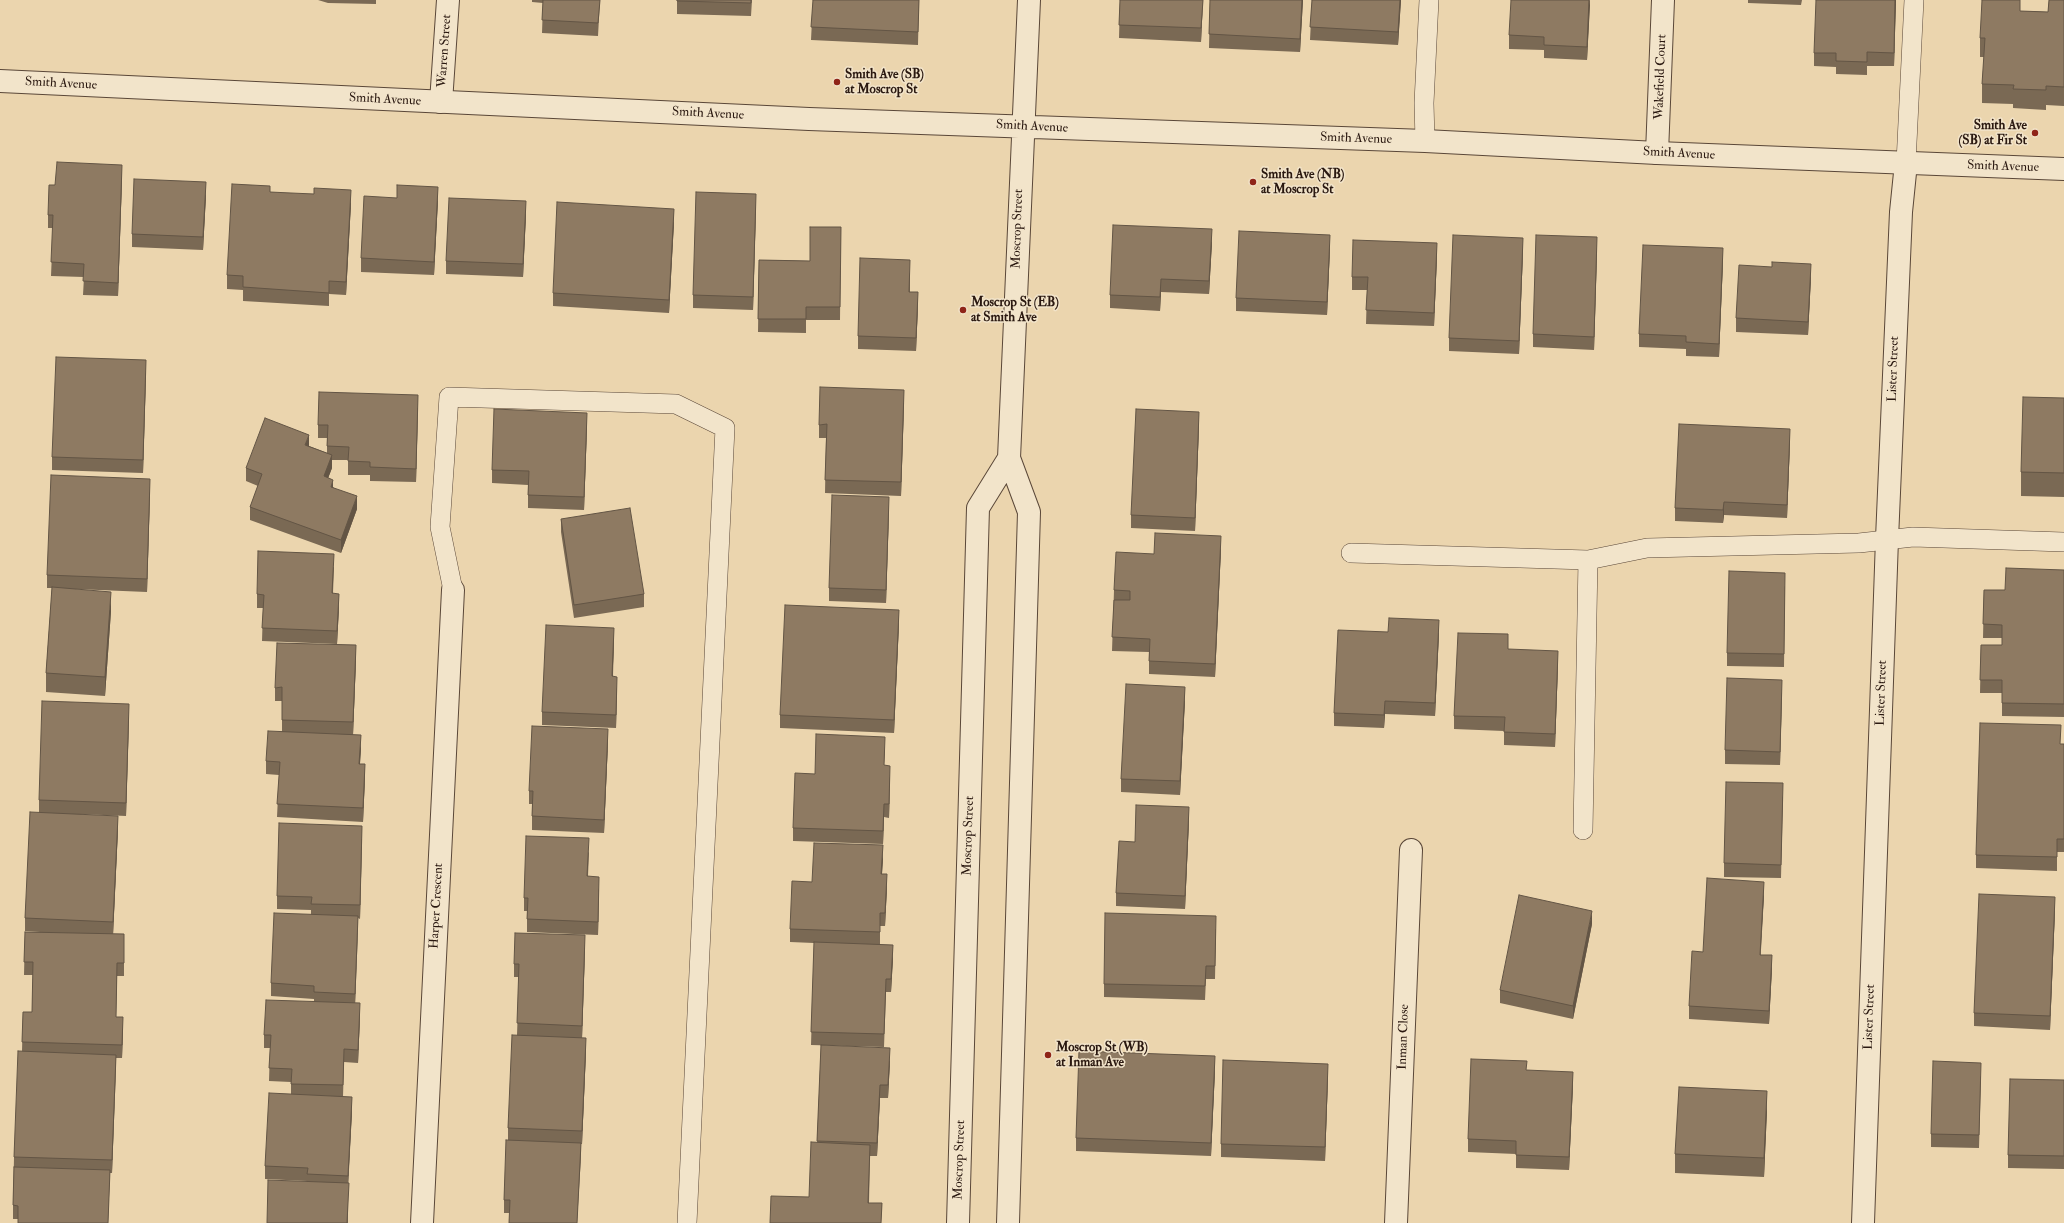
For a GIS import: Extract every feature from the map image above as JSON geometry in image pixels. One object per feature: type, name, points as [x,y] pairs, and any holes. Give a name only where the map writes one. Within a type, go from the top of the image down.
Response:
[{"type":"street","name":"Warren Street","points":[[441,102],[448,0]]},
{"type":"street","name":"Moscrop Street","points":[[1008,1223],[1029,512],[1009,458],[1029,0]]},
{"type":"street","name":"Wakefield Court","points":[[1658,153],[1663,0]]},
{"type":"street","name":"Smith Avenue","points":[[0,81],[809,119],[1425,141],[1658,153],[2064,169]]},
{"type":"street","name":"Lister Street","points":[[1863,1223],[1887,539],[1901,212],[1906,163]]},
{"type":"street","name":"Moscrop Street","points":[[958,1223],[978,508],[1009,458]]},
{"type":"street","name":"Harper Crescent","points":[[422,1223],[453,590]]},
{"type":"street","name":"Inman Close","points":[[1396,1223],[1411,850]]},
{"type":"lane","points":[[1425,141],[1424,103],[1428,0]]},
{"type":"lane","points":[[1906,163],[1914,0]]},
{"type":"lane","points":[[453,590],[440,527],[449,398],[676,404],[725,428],[687,1223]]},
{"type":"lane","points":[[1351,552],[1588,560],[1647,548],[1860,543],[1913,537],[2064,542]]},
{"type":"lane","points":[[1583,830],[1588,560]]},
{"type":"building","points":[[543,0],[600,0],[598,23],[542,20]]},
{"type":"building","points":[[751,0],[751,3],[677,1]]},
{"type":"building","points":[[813,0],[919,0],[918,32],[811,27]]},
{"type":"building","points":[[1120,0],[1203,0],[1201,28],[1119,25]]},
{"type":"building","points":[[1210,0],[1302,0],[1300,39],[1209,34]]},
{"type":"building","points":[[1312,0],[1400,0],[1398,32],[1310,27]]},
{"type":"building","points":[[1511,0],[1589,0],[1587,47],[1544,45],[1544,37],[1509,35]]},
{"type":"building","points":[[1816,0],[1895,0],[1894,53],[1867,52],[1867,62],[1836,61],[1836,53],[1814,53]]},
{"type":"building","points":[[1982,0],[2020,0],[2020,11],[2048,12],[2049,0],[2064,0],[2064,87],[2046,86],[2046,90],[2013,89],[2014,85],[1982,84],[1985,38],[1980,38]]},
{"type":"building","points":[[57,162],[122,165],[118,283],[83,281],[84,264],[51,262],[53,215],[48,215],[49,185],[55,185]]},
{"type":"building","points":[[134,179],[206,182],[203,237],[132,234]]},
{"type":"building","points":[[232,184],[270,186],[270,192],[314,194],[314,188],[351,190],[346,282],[329,281],[329,293],[243,287],[243,276],[227,275]]},
{"type":"building","points":[[397,185],[438,187],[434,262],[361,258],[364,196],[397,198]]},
{"type":"building","points":[[696,192],[756,194],[753,297],[693,295]]},
{"type":"building","points":[[449,198],[526,201],[523,264],[446,261]]},
{"type":"building","points":[[557,202],[674,209],[669,300],[553,293]]},
{"type":"building","points":[[1113,225],[1212,229],[1209,281],[1161,279],[1160,297],[1110,295]]},
{"type":"building","points":[[810,227],[841,227],[840,307],[806,307],[806,319],[758,319],[759,260],[810,261]]},
{"type":"building","points":[[1239,231],[1330,235],[1327,302],[1236,298]]},
{"type":"building","points":[[1453,235],[1523,238],[1519,341],[1449,338]]},
{"type":"building","points":[[1536,235],[1597,237],[1594,337],[1533,334]]},
{"type":"building","points":[[1353,240],[1437,243],[1434,313],[1366,310],[1368,277],[1352,277]]},
{"type":"building","points":[[1643,245],[1723,248],[1719,344],[1686,342],[1686,336],[1639,334]]},
{"type":"building","points":[[860,258],[910,260],[909,292],[918,292],[916,338],[858,336]]},
{"type":"building","points":[[1772,262],[1811,264],[1808,322],[1736,318],[1739,265],[1772,267]]},
{"type":"building","points":[[56,357],[146,360],[143,460],[52,457]]},
{"type":"building","points":[[820,387],[904,390],[901,482],[825,480],[827,424],[819,425]]},
{"type":"building","points":[[319,392],[418,395],[416,469],[370,467],[370,462],[348,461],[349,447],[327,446],[328,425],[318,425]]},
{"type":"building","points":[[2023,397],[2064,398],[2064,473],[2021,472]]},
{"type":"building","points":[[494,409],[587,413],[584,497],[528,495],[529,471],[492,470]]},
{"type":"building","points":[[1136,409],[1199,412],[1195,518],[1131,515]]},
{"type":"building","points":[[265,418],[309,435],[305,445],[332,455],[324,476],[333,480],[331,487],[357,496],[341,540],[250,507],[262,474],[246,468]]},
{"type":"building","points":[[1679,424],[1790,429],[1787,505],[1724,502],[1723,510],[1675,508]]},
{"type":"building","points":[[51,475],[150,479],[147,579],[47,575]]},
{"type":"building","points":[[832,495],[889,497],[886,590],[829,588]]},
{"type":"building","points":[[630,508],[644,594],[574,605],[561,519]]},
{"type":"building","points":[[1155,533],[1221,536],[1215,664],[1149,661],[1150,639],[1112,637],[1114,600],[1130,600],[1130,591],[1114,590],[1116,552],[1154,554]]},
{"type":"building","points":[[258,551],[334,554],[332,593],[339,594],[337,631],[262,628],[264,595],[257,594]]},
{"type":"building","points":[[2006,568],[2064,570],[2064,704],[2002,703],[2002,680],[1980,680],[1981,645],[2002,645],[2002,625],[1983,624],[1984,590],[2005,590]]},
{"type":"building","points":[[1729,571],[1785,573],[1784,654],[1727,653]]},
{"type":"building","points":[[52,587],[111,592],[105,677],[46,673]]},
{"type":"building","points":[[785,605],[899,610],[894,720],[780,715]]},
{"type":"building","points":[[1389,618],[1439,620],[1435,703],[1385,701],[1384,715],[1334,713],[1338,630],[1388,632]]},
{"type":"building","points":[[546,625],[614,628],[612,676],[617,677],[616,715],[542,712]]},
{"type":"building","points":[[1458,633],[1508,634],[1508,649],[1558,651],[1555,734],[1504,732],[1505,717],[1454,716]]},
{"type":"building","points":[[277,643],[356,645],[353,722],[282,720],[282,687],[275,688]]},
{"type":"building","points":[[1727,678],[1782,680],[1780,752],[1725,750]]},
{"type":"building","points":[[1126,684],[1185,687],[1180,781],[1121,779]]},
{"type":"building","points":[[42,701],[129,704],[126,803],[39,800]]},
{"type":"building","points":[[1980,723],[2061,725],[2060,744],[2064,744],[2064,839],[2057,839],[2057,857],[1976,855]]},
{"type":"building","points":[[532,726],[608,729],[604,820],[532,816],[533,791],[529,791]]},
{"type":"building","points":[[268,731],[361,735],[359,764],[365,764],[363,808],[277,804],[280,762],[266,761]]},
{"type":"building","points":[[816,734],[885,737],[884,765],[890,766],[889,804],[884,804],[883,831],[793,828],[795,773],[815,774]]},
{"type":"building","points":[[1726,782],[1783,783],[1781,865],[1724,863]]},
{"type":"building","points":[[1136,805],[1189,807],[1185,896],[1116,893],[1119,841],[1135,842]]},
{"type":"building","points":[[30,812],[118,816],[113,922],[25,918]]},
{"type":"building","points":[[279,823],[362,826],[360,905],[311,904],[312,897],[277,896]]},
{"type":"building","points":[[526,836],[589,838],[587,876],[599,877],[598,922],[527,919],[528,898],[524,898]]},
{"type":"building","points":[[814,843],[883,845],[881,874],[887,874],[885,913],[880,913],[880,932],[790,929],[792,881],[812,882]]},
{"type":"building","points":[[1707,878],[1764,882],[1760,955],[1772,955],[1769,1011],[1689,1006],[1692,951],[1703,952]]},
{"type":"building","points":[[1979,894],[2055,897],[2050,1016],[1974,1013]]},
{"type":"building","points":[[1519,895],[1592,911],[1573,1006],[1500,990]]},
{"type":"building","points":[[274,913],[358,916],[355,994],[314,992],[314,986],[271,983]]},
{"type":"building","points":[[1105,913],[1216,916],[1215,966],[1206,966],[1205,986],[1104,984]]},
{"type":"building","points":[[25,932],[124,934],[124,963],[117,963],[116,1017],[123,1017],[122,1045],[22,1042],[23,1012],[32,1012],[33,962],[24,962]]},
{"type":"building","points":[[515,933],[585,935],[582,1026],[517,1023],[519,964],[514,964]]},
{"type":"building","points":[[814,942],[893,945],[891,979],[886,979],[884,1034],[811,1032]]},
{"type":"building","points":[[266,1000],[360,1003],[358,1050],[344,1049],[343,1085],[291,1084],[292,1069],[269,1068],[271,1035],[264,1035]]},
{"type":"building","points":[[512,1035],[586,1038],[582,1131],[508,1128]]},
{"type":"building","points":[[821,1045],[890,1048],[888,1085],[880,1085],[877,1143],[817,1141]]},
{"type":"building","points":[[18,1051],[116,1055],[112,1160],[14,1157]]},
{"type":"building","points":[[1079,1051],[1215,1056],[1211,1143],[1076,1138]]},
{"type":"building","points":[[1471,1059],[1527,1061],[1526,1070],[1573,1072],[1569,1157],[1516,1155],[1516,1141],[1468,1139]]},
{"type":"building","points":[[1223,1060],[1328,1064],[1325,1147],[1221,1144]]},
{"type":"building","points":[[1933,1061],[1981,1063],[1979,1135],[1931,1134]]},
{"type":"building","points":[[2010,1079],[2064,1080],[2064,1156],[2008,1155]]},
{"type":"building","points":[[1679,1087],[1767,1091],[1764,1158],[1675,1154]]},
{"type":"building","points":[[269,1093],[352,1097],[348,1176],[307,1174],[308,1168],[265,1166]]},
{"type":"building","points":[[506,1140],[581,1143],[577,1223],[509,1223],[510,1200],[504,1200]]},
{"type":"building","points":[[811,1142],[870,1145],[868,1203],[882,1203],[881,1223],[770,1223],[771,1196],[809,1197]]},
{"type":"building","points":[[14,1167],[110,1170],[108,1223],[18,1223],[18,1206],[13,1205]]},
{"type":"building","points":[[268,1180],[349,1183],[347,1223],[267,1223]]},
{"type":"place","name":"Smith Ave (SB) at Moscrop St","points":[[837,82]]},
{"type":"place","name":"Smith Ave (SB) at Fir St","points":[[2035,133]]},
{"type":"place","name":"Smith Ave (NB) at Moscrop St","points":[[1253,182]]},
{"type":"place","name":"Moscrop St (EB) at Smith Ave","points":[[963,310]]},
{"type":"place","name":"Moscrop St (WB) at Inman Ave","points":[[1048,1055]]}]
